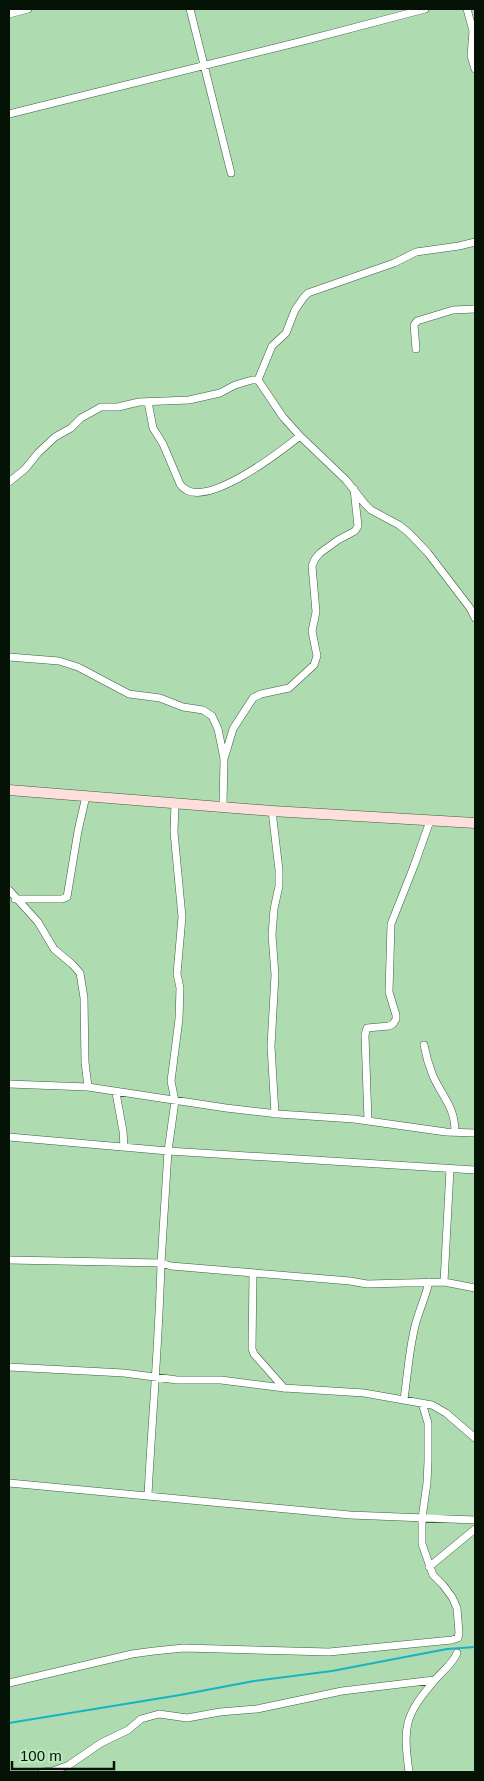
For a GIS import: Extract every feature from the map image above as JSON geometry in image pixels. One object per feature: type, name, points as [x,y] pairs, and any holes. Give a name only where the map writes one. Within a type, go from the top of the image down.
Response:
[{"type":"street","points":[[9,14],[28,9]]},
{"type":"street","points":[[190,9],[231,173]]},
{"type":"street","points":[[9,114],[425,9]]},
{"type":"street","points":[[467,9],[473,31],[471,56],[475,69]]},
{"type":"street","points":[[258,380],[272,346],[286,333],[295,310],[308,294],[394,263],[416,252],[475,242]]},
{"type":"street","points":[[416,349],[414,325],[417,321],[453,310],[475,309]]},
{"type":"street","points":[[9,482],[25,469],[55,437],[71,428],[81,418],[101,407],[189,400],[220,393],[235,385],[258,380]]},
{"type":"street","points":[[258,380],[283,417],[354,489],[371,510],[404,529],[428,553],[470,608],[475,618]]},
{"type":"street","points":[[148,402],[153,428],[163,444],[180,484],[188,491],[199,491],[228,485],[300,436]]},
{"type":"street","points":[[224,760],[233,729],[253,698],[261,694],[289,688],[314,665],[317,656],[312,631],[316,612],[312,566],[320,553],[354,531],[358,526],[354,489]]},
{"type":"street","points":[[9,657],[59,661],[78,666],[129,694],[160,698],[183,707],[203,710],[212,716],[218,729],[224,760],[222,806]]},
{"type":"street","points":[[9,790],[272,811],[475,823]]},
{"type":"street","points":[[15,899],[62,899],[67,897],[86,796]]},
{"type":"street","points":[[148,1495],[154,1376],[159,1332],[168,1151],[175,1101],[170,1080],[179,1018],[180,988],[177,974],[182,917],[174,832],[175,803]]},
{"type":"street","points":[[272,811],[280,870],[272,935],[275,975],[271,1018],[271,1062],[275,1114]]},
{"type":"street","points":[[368,1121],[365,1035],[367,1028],[389,1026],[396,1019],[389,992],[391,924],[430,821]]},
{"type":"street","points":[[9,890],[15,899],[38,922],[54,949],[72,964],[82,978],[85,1062],[88,1087]]},
{"type":"street","points":[[424,1046],[433,1075],[450,1104],[455,1122],[455,1132]]},
{"type":"street","points":[[9,1084],[88,1087],[116,1093],[275,1114],[368,1121],[475,1133]]},
{"type":"street","points":[[116,1093],[124,1147]]},
{"type":"street","points":[[9,1137],[168,1151],[475,1170]]},
{"type":"street","points":[[444,1282],[450,1169]]},
{"type":"street","points":[[9,1260],[161,1263],[171,1266],[350,1280],[367,1284],[444,1282],[475,1288]]},
{"type":"street","points":[[253,1273],[252,1349],[254,1354],[284,1388]]},
{"type":"street","points":[[404,1400],[411,1347],[417,1319],[429,1282]]},
{"type":"street","points":[[9,1367],[154,1376],[177,1380],[222,1380],[284,1388],[364,1393],[432,1405],[446,1413],[475,1438]]},
{"type":"street","points":[[9,1683],[132,1654],[154,1651],[184,1648],[329,1652],[458,1638],[457,1608],[443,1585],[433,1575],[422,1544],[422,1518],[427,1483],[428,1442],[427,1417],[422,1404]]},
{"type":"street","points":[[9,1483],[350,1515],[475,1520]]},
{"type":"street","points":[[429,1567],[475,1529]]},
{"type":"street","points":[[409,1772],[405,1740],[410,1713],[457,1653]]},
{"type":"street","points":[[42,1772],[69,1766],[101,1743],[128,1730],[141,1719],[159,1714],[187,1718],[210,1713],[257,1709],[342,1691],[434,1680]]},
{"type":"waterway","points":[[9,1723],[254,1681],[332,1671],[447,1649],[475,1647]]}]
